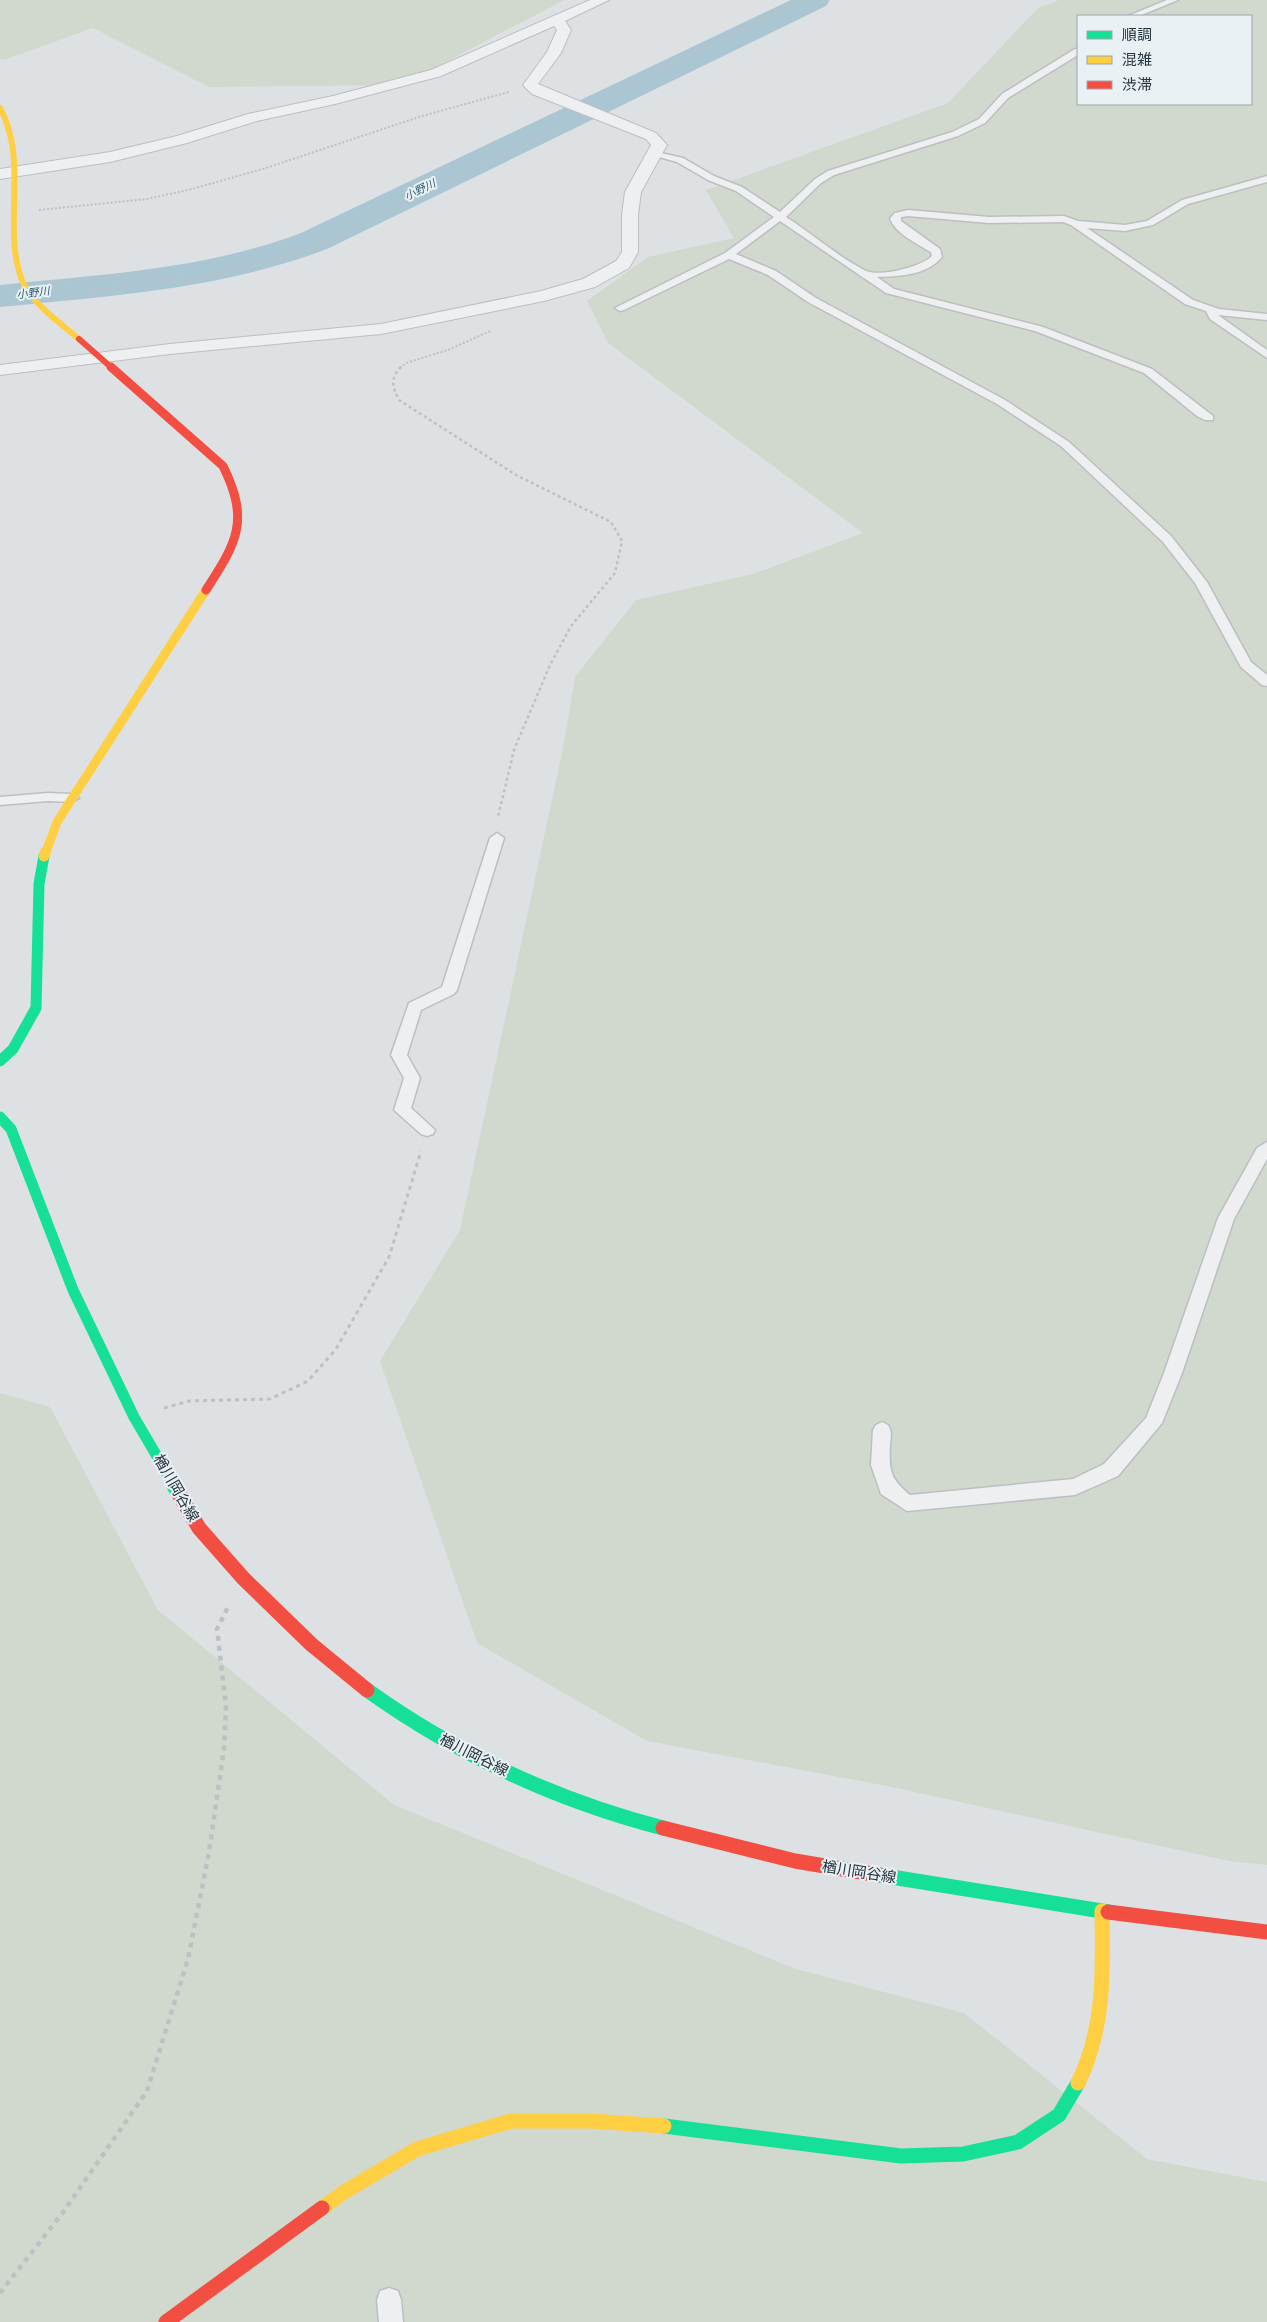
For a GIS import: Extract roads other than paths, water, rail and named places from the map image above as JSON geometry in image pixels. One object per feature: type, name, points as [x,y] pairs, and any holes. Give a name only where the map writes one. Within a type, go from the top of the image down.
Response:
[{"type":"street","points":[[5,173],[110,158],[182,140],[254,117],[382,88],[444,70],[602,0]]},
{"type":"street","points":[[0,370],[98,357],[380,328],[511,302],[589,283],[623,264],[630,252],[630,215],[634,192],[659,145],[651,136],[530,86],[554,53],[564,30],[557,19]]},
{"type":"street","points":[[0,108],[4,112],[12,136],[5,173],[13,212],[16,258],[30,294],[98,357],[223,466],[236,486],[241,509],[238,534],[224,563],[72,798],[57,822],[46,847],[39,884],[36,1008],[13,1050],[0,1061]]},
{"type":"street","name":"楢川岡谷線","points":[[0,1117],[11,1130],[73,1290],[134,1417],[199,1528],[243,1578],[312,1645],[365,1688],[420,1727],[481,1761],[552,1792],[629,1820],[796,1861],[1102,1911],[1267,1932]]},
{"type":"street","points":[[166,2322],[337,2197],[401,2159],[417,2150],[511,2121],[592,2121],[672,2127],[824,2148],[902,2156],[963,2154],[1018,2142],[1059,2115],[1084,2072],[1096,2036],[1102,1995],[1102,1911]]},
{"type":"lane","points":[[1135,15],[1174,0]]},
{"type":"lane","points":[[620,308],[729,255],[779,217],[831,172],[955,134],[982,121],[1005,96],[1077,52]]},
{"type":"lane","points":[[655,153],[680,160],[711,178],[739,189],[890,291],[1039,330],[1148,371],[1162,378],[1200,414],[1209,418]]},
{"type":"lane","points":[[1074,223],[1125,228],[1150,223],[1185,202],[1267,179]]},
{"type":"lane","points":[[865,275],[906,272],[931,265],[938,257],[936,251],[915,238],[896,222],[895,218],[898,215],[908,214],[989,220],[1064,219],[1074,223],[1189,302],[1211,310],[1267,317]]},
{"type":"lane","points":[[729,255],[772,273],[812,300],[1001,402],[1065,444],[1167,539],[1201,582],[1246,664],[1267,682]]},
{"type":"lane","points":[[1211,310],[1214,317],[1267,355]]},
{"type":"lane","points":[[0,801],[48,797],[72,798]]},
{"type":"lane","points":[[428,1130],[402,1110],[412,1078],[400,1055],[414,1007],[449,990],[497,838]]},
{"type":"lane","points":[[882,1430],[880,1466],[888,1488],[908,1503],[1075,1487],[1112,1470],[1153,1423],[1173,1373],[1226,1218],[1267,1148]]},
{"type":"waterway","name":"小野川","points":[[0,296],[171,278],[249,263],[292,249],[314,241],[815,0]]}]
